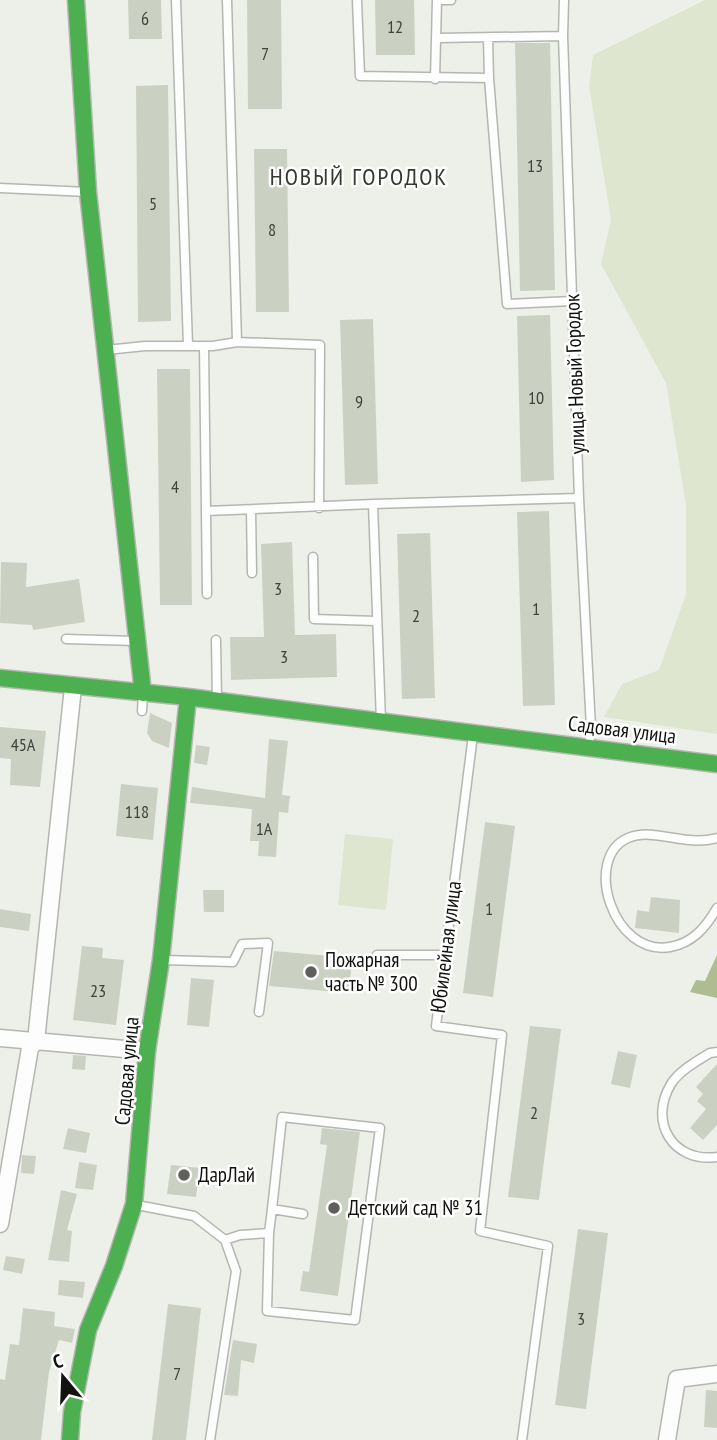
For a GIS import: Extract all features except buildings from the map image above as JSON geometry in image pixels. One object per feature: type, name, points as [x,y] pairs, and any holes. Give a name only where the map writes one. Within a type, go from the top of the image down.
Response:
[{"type":"street","points":[[76,0],[88,192],[143,693]]},
{"type":"street","name":"Садовая улица","points":[[0,678],[188,697],[717,764]]},
{"type":"street","points":[[0,1224],[30,1048],[36,1041],[73,687]]},
{"type":"street","name":"Садовая улица","points":[[70,1440],[72,1412],[88,1330],[114,1266],[134,1204],[147,1051],[161,960],[188,697]]},
{"type":"street","points":[[0,1038],[147,1051]]},
{"type":"street","points":[[667,1440],[677,1379],[717,1374]]},
{"type":"lane","points":[[176,0],[188,345]]},
{"type":"lane","points":[[227,0],[237,342]]},
{"type":"lane","points":[[356,0],[360,76],[489,78]]},
{"type":"lane","points":[[435,79],[437,0],[451,0]]},
{"type":"lane","name":"улица Новый Городок","points":[[564,0],[579,498],[591,728],[588,747]]},
{"type":"lane","points":[[438,38],[563,36]]},
{"type":"lane","points":[[488,38],[507,304],[572,301]]},
{"type":"lane","points":[[0,188],[88,192]]},
{"type":"lane","points":[[106,350],[237,342],[320,345],[319,508]]},
{"type":"lane","points":[[204,346],[206,594]]},
{"type":"lane","points":[[207,511],[579,498]]},
{"type":"lane","points":[[373,504],[381,723]]},
{"type":"lane","points":[[251,510],[252,573]]},
{"type":"lane","points":[[313,557],[314,619],[376,621]]},
{"type":"lane","points":[[66,639],[138,641]]},
{"type":"lane","points":[[216,640],[217,701]]},
{"type":"lane","points":[[142,711],[143,693]]},
{"type":"lane","name":"Юбилейная улица","points":[[473,732],[436,1026],[502,1035],[480,1231],[548,1246],[522,1440]]},
{"type":"lane","points":[[717,838],[692,842],[654,834],[635,836],[620,843],[607,867],[607,893],[612,913],[627,935],[649,948],[661,949],[687,943],[709,922],[717,908]]},
{"type":"lane","points":[[161,960],[233,962],[243,944],[268,943],[260,1012]]},
{"type":"lane","points":[[377,955],[445,955]]},
{"type":"lane","points":[[717,1052],[710,1053],[672,1082],[662,1117],[670,1140],[679,1151],[700,1157],[717,1157]]},
{"type":"lane","points":[[282,1117],[380,1128],[355,1320],[267,1311],[272,1209],[282,1117]]},
{"type":"lane","points":[[134,1204],[194,1216],[225,1240],[236,1271],[210,1440]]},
{"type":"lane","points":[[272,1209],[303,1213]]},
{"type":"lane","points":[[225,1240],[240,1235],[269,1233]]},
{"type":"shaded area","points":[[705,0],[717,0],[717,734],[604,717],[622,684],[659,670],[686,594],[686,505],[666,383],[601,264],[611,220],[589,86],[593,55]]},
{"type":"shaded area","points":[[345,834],[393,839],[386,910],[338,905]]},
{"type":"shaded area","points":[[717,955],[717,998],[690,992],[696,980],[705,981]]},
{"type":"traffic: fast","points":[[76,0],[88,192],[143,693]]},
{"type":"traffic: fast","points":[[0,678],[188,697],[717,764]]},
{"type":"traffic: fast","points":[[70,1440],[72,1412],[88,1330],[114,1266],[134,1204],[147,1051],[161,960],[188,697]]},
{"type":"place","name":"Пожарная часть № 300","points":[[311,972]]},
{"type":"place","name":"ДарЛай","points":[[184,1175]]},
{"type":"place","name":"Детский сад № 31","points":[[334,1208]]},
{"type":"district","name":"НОВЫЙ ГОРОДОК","points":[[359,177]]}]
